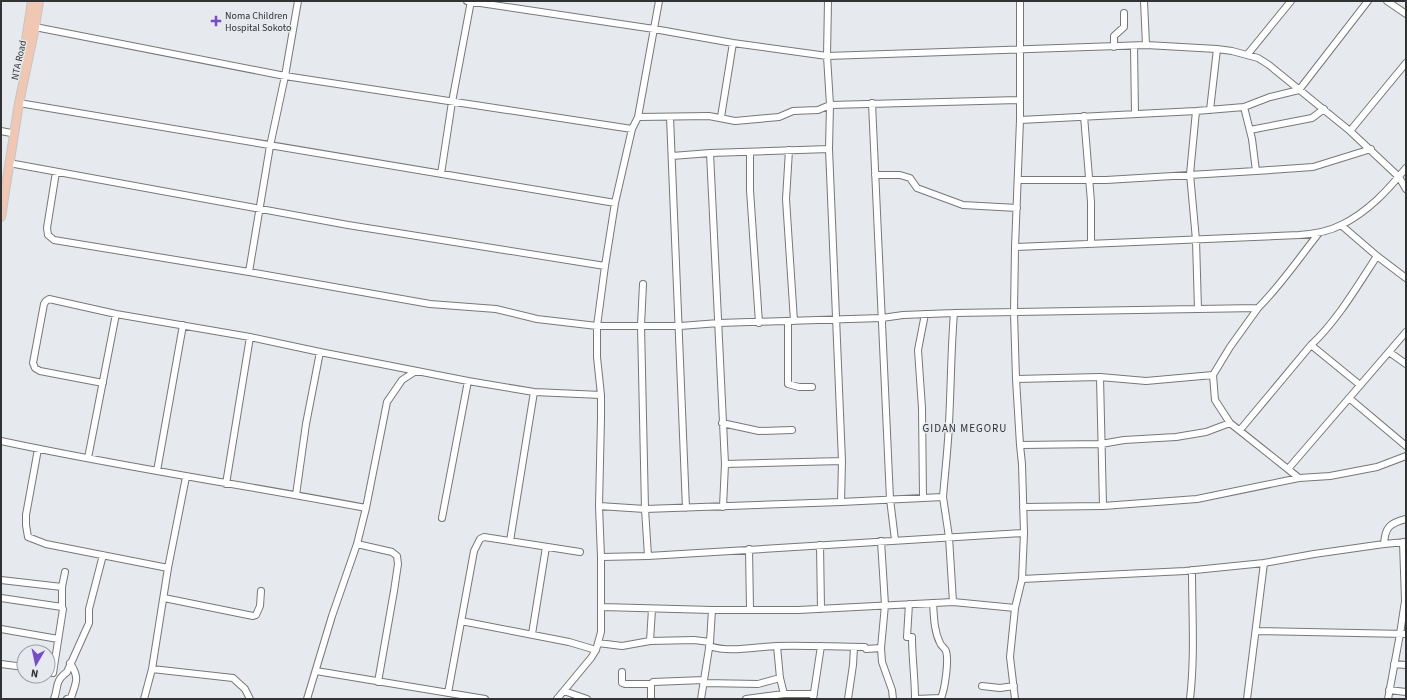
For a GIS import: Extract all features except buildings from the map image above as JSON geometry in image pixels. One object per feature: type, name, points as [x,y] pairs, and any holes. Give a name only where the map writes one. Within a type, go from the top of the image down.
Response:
[{"type":"main road","name":"NTA Road","points":[[1,193],[32,1]]},
{"type":"main road","name":"NTA Road","points":[[1,218],[19,103],[39,1]]},
{"type":"street","points":[[249,272],[270,146],[298,1]]},
{"type":"street","points":[[441,174],[469,1],[654,29],[733,43],[827,56],[1146,45],[1218,49],[1258,58],[1269,64],[1371,149],[1399,177],[1406,189]]},
{"type":"street","points":[[557,699],[591,658],[596,650],[601,632],[602,606],[599,506],[601,395],[597,357],[597,326],[615,203],[632,129],[638,117],[659,1]]},
{"type":"street","points":[[828,1],[827,56],[830,105],[829,149],[842,461],[840,502]]},
{"type":"street","points":[[1015,699],[1010,657],[1014,608],[1022,579],[1024,533],[1014,312],[1016,208],[1020,120],[1020,1]]},
{"type":"street","points":[[1144,1],[1146,45]]},
{"type":"street","points":[[1247,55],[1291,1]]},
{"type":"street","points":[[1020,120],[1196,111],[1244,107],[1270,97],[1299,90],[1368,1]]},
{"type":"street","points":[[1387,1],[1406,14]]},
{"type":"street","points":[[1114,47],[1114,36],[1124,27],[1124,12]]},
{"type":"street","points":[[35,27],[284,76],[632,129]]},
{"type":"street","points":[[722,117],[733,43]]},
{"type":"street","points":[[1134,46],[1135,114]]},
{"type":"street","points":[[1210,110],[1218,49]]},
{"type":"street","points":[[1350,131],[1406,63]]},
{"type":"street","points":[[638,117],[709,116],[735,120],[779,117],[793,111],[818,110],[830,105],[1019,100]]},
{"type":"street","points":[[19,103],[615,203]]},
{"type":"street","points":[[872,103],[890,499],[895,540]]},
{"type":"street","points":[[1244,107],[1250,130],[1256,172]]},
{"type":"street","points":[[1250,130],[1312,118],[1324,110]]},
{"type":"street","points":[[1196,111],[1190,174],[1196,240],[1198,308]]},
{"type":"street","points":[[1084,116],[1090,180],[1091,244]]},
{"type":"street","points":[[670,117],[680,326],[686,508]]},
{"type":"street","points":[[1,131],[11,132]]},
{"type":"street","points":[[672,156],[710,153],[829,149]]},
{"type":"street","points":[[1018,180],[1090,180],[1256,172],[1313,167],[1371,149]]},
{"type":"street","points":[[789,150],[786,199],[791,321],[788,384],[799,387],[812,387]]},
{"type":"street","points":[[750,152],[750,190],[759,322]]},
{"type":"street","points":[[710,153],[725,464],[722,507]]},
{"type":"street","points":[[9,163],[410,235],[488,246],[605,266]]},
{"type":"street","points":[[1015,247],[1299,236],[1319,233],[1341,225],[1366,210],[1382,195],[1406,168]]},
{"type":"street","points":[[56,172],[47,228],[48,235],[54,240],[430,304],[496,309],[537,319],[597,326],[680,326],[719,323],[882,318],[903,315],[954,312],[1258,308]]},
{"type":"street","points":[[875,174],[900,175],[910,178],[917,188],[963,205],[1016,208]]},
{"type":"street","points":[[1341,225],[1377,256],[1406,278]]},
{"type":"street","points":[[1300,478],[1230,423],[1215,400],[1213,375],[1230,347],[1258,308],[1274,293],[1319,233]]},
{"type":"street","points":[[1240,430],[1319,337],[1352,295],[1377,256]]},
{"type":"street","points":[[643,284],[641,325],[645,509],[648,556]]},
{"type":"street","points":[[103,383],[40,371],[35,368],[33,363],[42,311],[44,304],[49,299],[116,314],[250,337],[468,381],[534,392],[601,395]]},
{"type":"street","points":[[953,602],[949,537],[943,497],[949,425],[952,370],[951,350],[954,312]]},
{"type":"street","points":[[88,458],[116,314]]},
{"type":"street","points":[[923,498],[922,408],[918,350],[925,314]]},
{"type":"street","points":[[157,471],[183,325]]},
{"type":"street","points":[[1288,468],[1406,332]]},
{"type":"street","points":[[226,484],[250,337]]},
{"type":"street","points":[[1311,345],[1360,385]]},
{"type":"street","points":[[296,495],[306,424],[320,352]]},
{"type":"street","points":[[1389,352],[1406,364]]},
{"type":"street","points":[[308,699],[332,616],[357,544],[366,508],[387,402],[402,380],[416,371]]},
{"type":"street","points":[[1016,379],[1100,377],[1146,381],[1213,375]]},
{"type":"street","points":[[1100,377],[1104,506]]},
{"type":"street","points":[[442,518],[468,381]]},
{"type":"street","points":[[510,541],[534,392]]},
{"type":"street","points":[[1349,398],[1406,446]]},
{"type":"street","points":[[722,423],[759,431],[792,430]]},
{"type":"street","points":[[1020,445],[1101,444],[1124,440],[1176,437],[1206,432],[1230,423]]},
{"type":"street","points":[[1,441],[186,477],[366,508]]},
{"type":"street","points":[[38,449],[26,515],[28,536],[46,544],[168,568]]},
{"type":"street","points":[[1023,507],[1104,506],[1197,499],[1300,478],[1330,476],[1377,467],[1406,456]]},
{"type":"street","points":[[725,464],[842,461]]},
{"type":"street","points":[[144,699],[152,669],[168,568],[186,477]]},
{"type":"street","points":[[599,506],[645,509],[686,508],[943,497]]},
{"type":"street","points":[[1384,544],[1387,528],[1391,524],[1406,519]]},
{"type":"street","points":[[601,558],[1024,533]]},
{"type":"street","points":[[448,693],[474,551],[480,539],[484,538],[510,541],[580,552]]},
{"type":"street","points":[[881,541],[885,605],[881,648],[882,662],[892,690],[893,699]]},
{"type":"street","points":[[1022,579],[1192,570],[1264,563],[1314,554],[1404,542],[1405,601],[1403,634],[1394,664],[1388,699]]},
{"type":"street","points":[[357,544],[392,552],[397,556],[398,564],[378,682]]},
{"type":"street","points":[[820,545],[821,609]]},
{"type":"street","points":[[532,634],[546,547]]},
{"type":"street","points":[[748,549],[750,609]]},
{"type":"street","points":[[64,699],[54,697],[56,686],[61,676],[67,672],[88,623],[89,609],[103,555]]},
{"type":"street","points":[[1247,699],[1264,563]]},
{"type":"street","points":[[1190,699],[1193,644],[1192,570]]},
{"type":"street","points":[[56,648],[63,609],[62,587],[65,572]]},
{"type":"street","points":[[1,580],[62,587]]},
{"type":"street","points":[[164,598],[253,616],[256,614],[260,606],[261,592]]},
{"type":"street","points":[[1,598],[62,607]]},
{"type":"street","points":[[602,606],[712,610],[821,609],[953,602],[1014,608]]},
{"type":"street","points":[[909,604],[907,637],[912,637],[915,699],[941,698],[947,661],[946,651],[940,644],[934,621],[933,603]]},
{"type":"street","points":[[650,641],[652,609]]},
{"type":"street","points":[[701,699],[712,610]]},
{"type":"street","points":[[461,621],[532,634],[569,642],[596,650]]},
{"type":"street","points":[[1,629],[58,639]]},
{"type":"street","points":[[1256,631],[1403,634]]},
{"type":"street","points":[[598,643],[626,646],[650,641],[694,640],[717,648],[735,649],[777,646],[865,647],[866,649],[881,648]]},
{"type":"street","points":[[777,646],[780,678],[784,694]]},
{"type":"street","points":[[746,699],[784,694],[813,697],[821,646]]},
{"type":"street","points":[[848,699],[854,647]]},
{"type":"street","points":[[67,699],[71,698],[77,673],[70,663]]},
{"type":"street","points":[[1,664],[16,666]]},
{"type":"street","points":[[1394,664],[1406,665]]},
{"type":"street","points":[[152,669],[233,678],[245,688],[250,699]]},
{"type":"street","points":[[316,671],[485,699]]},
{"type":"street","points":[[622,672],[622,683],[651,684],[653,682],[704,682],[758,684],[780,678]]},
{"type":"street","points":[[56,675],[61,676]]},
{"type":"street","points":[[651,684],[651,699]]},
{"type":"street","points":[[982,686],[1000,688],[1014,686]]},
{"type":"street","points":[[1389,690],[1406,692]]},
{"type":"street","points":[[564,691],[587,699]]},
{"type":"place","name":"Noma Children Hospital Sokoto","points":[[216,21]]},
{"type":"district","name":"GIDAN MEGORU","points":[[965,428]]}]
